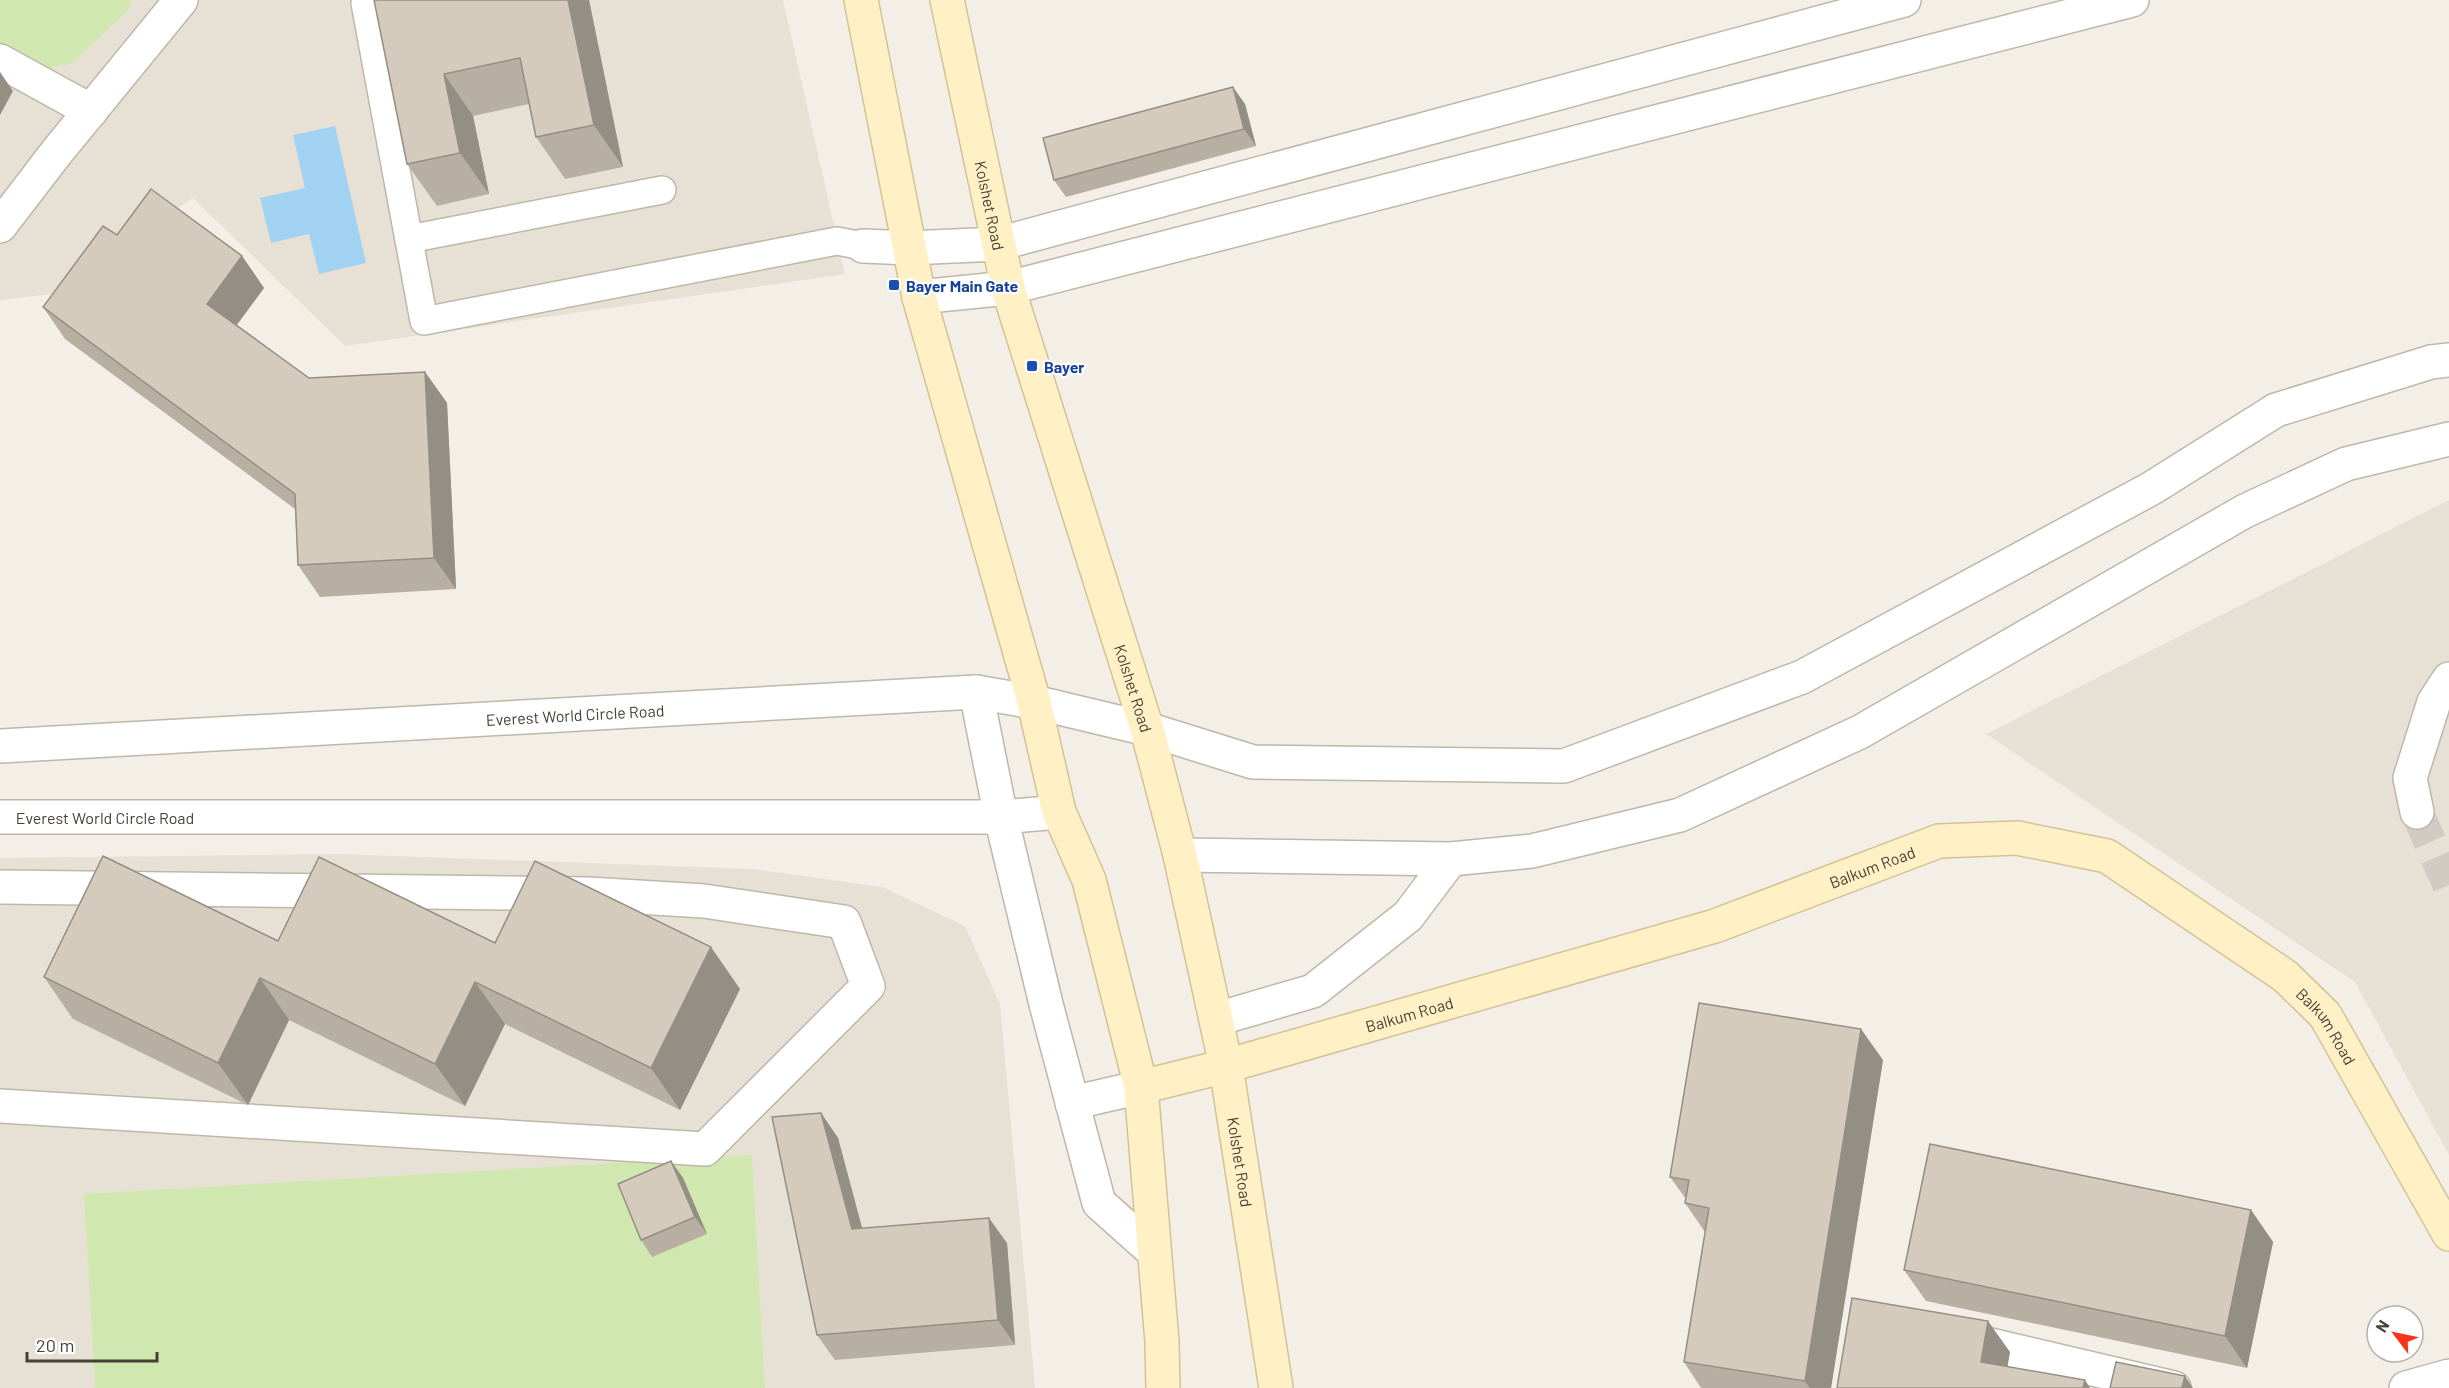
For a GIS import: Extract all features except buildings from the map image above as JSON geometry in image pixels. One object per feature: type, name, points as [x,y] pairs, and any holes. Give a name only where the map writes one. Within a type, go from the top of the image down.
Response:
[{"type":"street","points":[[0,226],[181,0]]},
{"type":"street","points":[[861,0],[919,297],[1034,702],[1059,812],[1089,880],[1141,1087],[1162,1342],[1163,1388]]},
{"type":"street","name":"Kolshet Road","points":[[947,0],[1008,288],[1147,729],[1180,855],[1226,1066],[1276,1372],[1276,1388]]},
{"type":"street","points":[[863,246],[909,248],[998,244],[1904,0]]},
{"type":"street","points":[[919,297],[1008,288],[2132,0]]},
{"type":"street","points":[[0,61],[91,111]]},
{"type":"street","points":[[1198,190],[1206,237]]},
{"type":"street","name":"Everest World Circle Road","points":[[0,746],[976,692],[1034,702],[1147,729],[1253,762],[1564,766],[1802,676],[2152,488],[2276,410],[2431,362],[2449,360]]},
{"type":"street","points":[[1180,855],[1451,859],[1532,851],[1680,815],[1860,732],[2245,511],[2346,464],[2449,439]]},
{"type":"street","points":[[2417,812],[2410,778],[2434,702],[2449,679]]},
{"type":"street","points":[[976,692],[1002,818],[1046,1004],[1099,1203],[1154,1252]]},
{"type":"street","name":"Everest World Circle Road","points":[[0,817],[1002,818],[1059,812]]},
{"type":"street","name":"Balkum Road","points":[[1141,1087],[1226,1066],[1715,926],[1939,841],[2017,838],[2107,856],[2285,976],[2325,1015],[2449,1234]]},
{"type":"street","points":[[1217,1019],[1313,991],[1408,915],[1451,859]]},
{"type":"street","points":[[0,887],[588,894],[704,901],[844,922],[868,986],[705,1149],[0,1106]]},
{"type":"street","points":[[1072,1103],[1141,1087]]},
{"type":"street","points":[[1934,1332],[2174,1388]]},
{"type":"street","points":[[2406,1388],[2449,1376]]},
{"type":"lane","points":[[381,0],[365,3],[424,321],[837,241],[863,246]]},
{"type":"lane","points":[[409,239],[662,190]]},
{"type":"shaded area","points":[[0,0],[783,0],[845,274],[345,346],[193,198],[52,294],[0,300]]},
{"type":"shaded area","points":[[2449,500],[2449,1155],[2355,982],[1986,734]]},
{"type":"shaded area","points":[[340,854],[753,869],[882,887],[965,926],[1000,1004],[1035,1388],[0,1388],[0,858]]},
{"type":"green space","points":[[0,0],[132,0],[127,11],[71,64],[19,73],[0,61]]},
{"type":"green space","points":[[752,1155],[765,1388],[95,1388],[84,1194]]},
{"type":"water","points":[[335,126],[366,263],[319,274],[309,234],[271,243],[260,198],[305,188],[293,135]]},
{"type":"tunnel","points":[[2417,812],[2449,885]]},
{"type":"place","name":"Bayer Main Gate","points":[[894,285]]},
{"type":"place","name":"Bayer","points":[[1032,366]]}]
